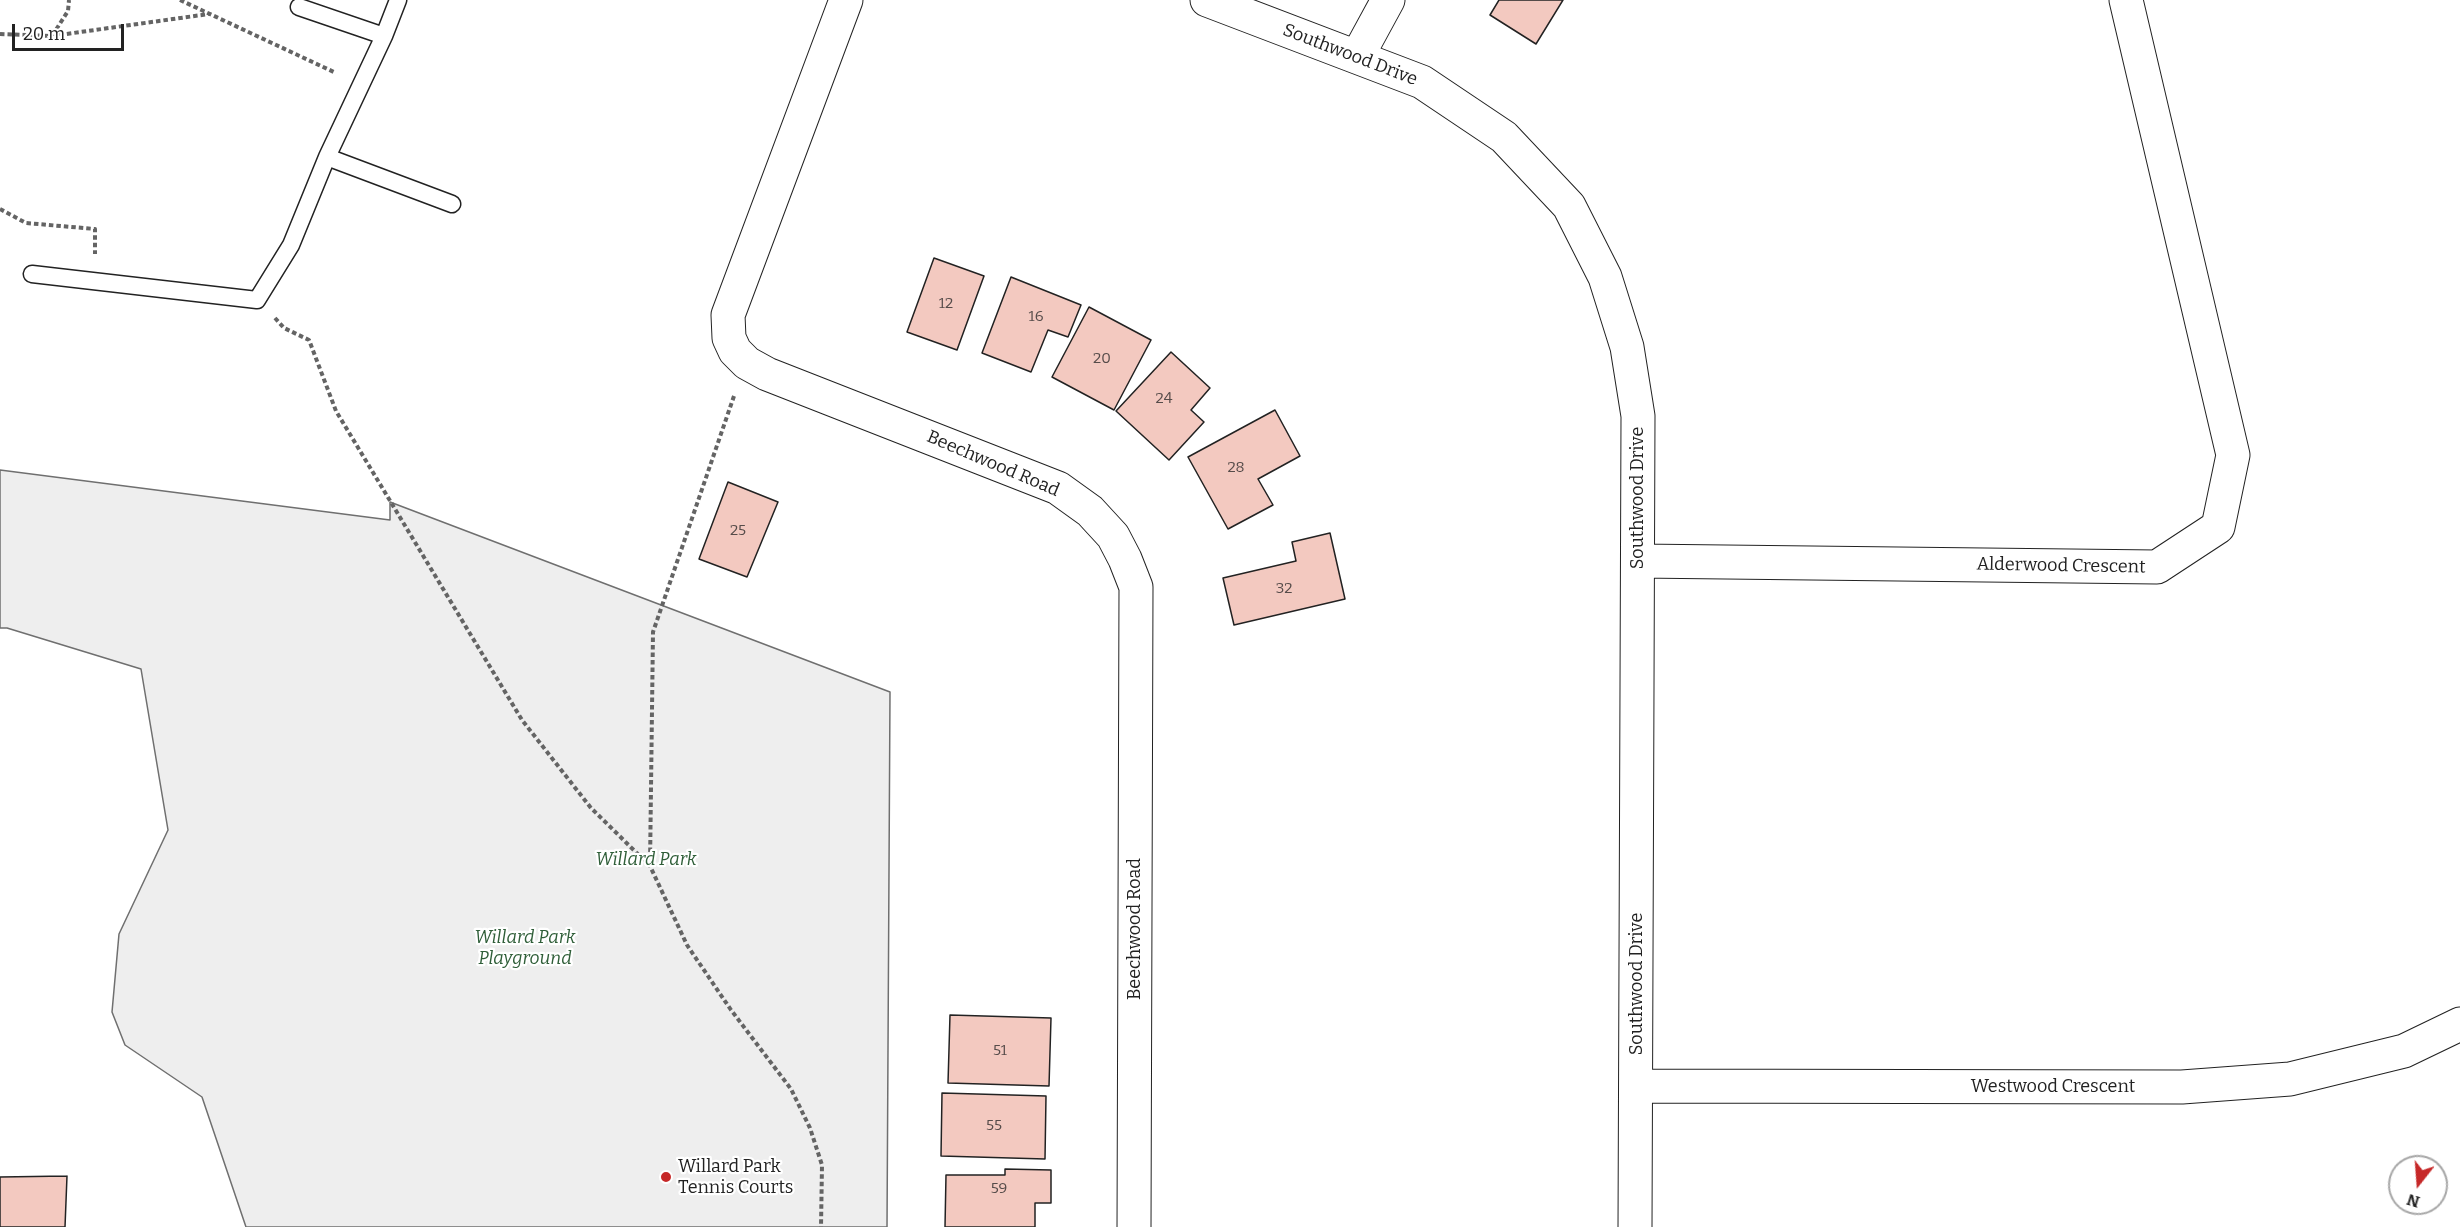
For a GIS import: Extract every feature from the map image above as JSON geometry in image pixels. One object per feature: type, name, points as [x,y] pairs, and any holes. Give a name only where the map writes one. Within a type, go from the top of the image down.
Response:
[{"type":"street","name":"Beechwood Road","points":[[846,0],[728,315],[729,338],[735,351],[747,363],[767,374],[1058,488],[1090,511],[1113,536],[1125,559],[1136,587],[1134,1227]]},
{"type":"street","name":"Southwood Drive","points":[[1207,0],[1422,82],[1504,137],[1569,206],[1605,277],[1627,347],[1638,416],[1635,1227]]},
{"type":"street","points":[[1357,57],[1388,0]]},
{"type":"street","name":"Alderwood Crescent","points":[[1638,561],[2157,567],[2218,527],[2233,455],[2126,0]]},
{"type":"street","name":"Westwood Crescent","points":[[1636,1086],[2182,1087],[2290,1079],[2404,1051],[2460,1024]]},
{"type":"lane","points":[[32,274],[256,300],[291,245],[327,157],[384,36],[398,0]]},
{"type":"lane","points":[[299,7],[384,36]]},
{"type":"lane","points":[[327,157],[452,204]]},
{"type":"path","points":[[52,36],[68,11],[69,0]]},
{"type":"path","points":[[180,0],[361,84]]},
{"type":"path","points":[[0,34],[52,36],[211,14]]},
{"type":"path","points":[[0,209],[26,223],[95,229],[94,281]]},
{"type":"path","points":[[256,300],[284,328],[309,340],[336,411],[522,720],[591,808],[650,866],[687,945],[731,1010],[791,1089],[810,1128],[822,1165],[821,1227]]},
{"type":"path","points":[[650,866],[653,632],[717,441],[747,363]]},
{"type":"green space","name":"Willard Park","points":[[0,470],[390,520],[390,502],[890,692],[887,1227],[246,1227],[202,1097],[125,1045],[112,1012],[119,934],[168,830],[141,669],[7,628],[0,628]]},
{"type":"building","points":[[1499,0],[1563,0],[1536,44],[1490,15]]},
{"type":"building","points":[[934,258],[984,276],[957,350],[907,332]]},
{"type":"building","points":[[1011,277],[1081,305],[1068,337],[1048,330],[1031,372],[982,353]]},
{"type":"building","points":[[1089,307],[1151,340],[1114,410],[1052,377]]},
{"type":"building","points":[[1171,352],[1210,388],[1191,410],[1204,422],[1169,460],[1116,411]]},
{"type":"building","points":[[1275,410],[1300,456],[1258,479],[1273,505],[1228,529],[1188,457]]},
{"type":"building","points":[[728,482],[778,502],[747,577],[699,559]]},
{"type":"building","points":[[1330,533],[1345,599],[1234,625],[1223,578],[1296,561],[1292,542]]},
{"type":"building","points":[[950,1015],[1051,1018],[1049,1086],[948,1083]]},
{"type":"building","points":[[942,1093],[1046,1096],[1045,1159],[941,1156]]},
{"type":"building","points":[[1005,1169],[1051,1170],[1051,1203],[1035,1203],[1035,1227],[945,1227],[946,1175],[1005,1175]]},
{"type":"building","points":[[67,1176],[65,1227],[0,1227],[0,1177]]},
{"type":"place","name":"Willard Park Tennis Courts","points":[[666,1177]]},
{"type":"park label","name":"Willard Park Playground","points":[[525,948]]}]
